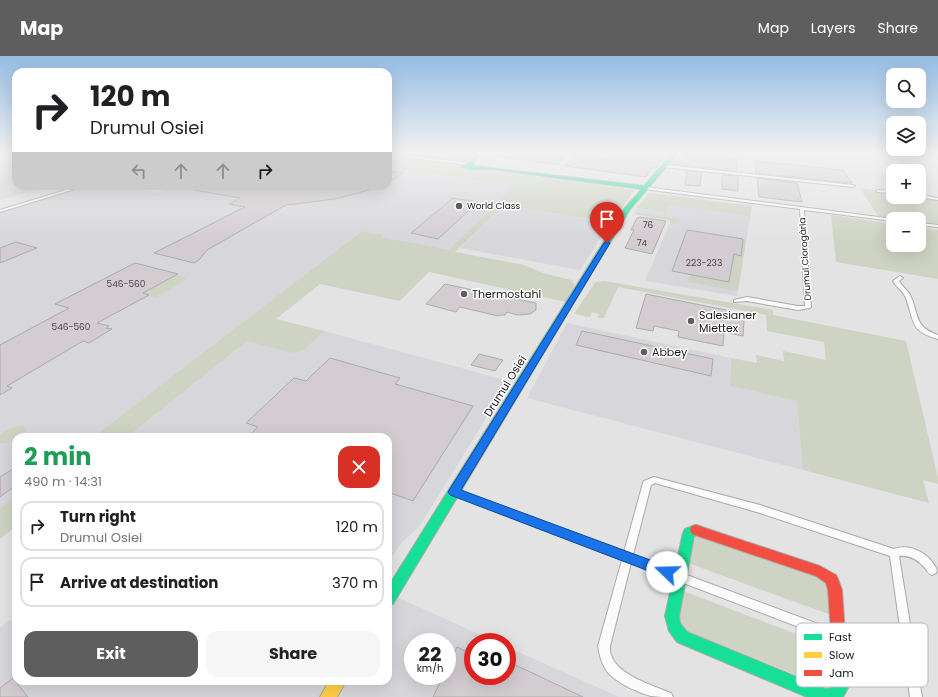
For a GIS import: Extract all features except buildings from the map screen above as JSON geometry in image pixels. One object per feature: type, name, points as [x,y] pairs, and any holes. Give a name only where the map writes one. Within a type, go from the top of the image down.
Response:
[{"type":"street","points":[[587,182],[886,219]]},
{"type":"street","name":"Drumul Osiei","points":[[392,593],[628,208],[651,182]]},
{"type":"street","points":[[817,182],[853,186]]},
{"type":"street","points":[[0,211],[70,190]]},
{"type":"street","points":[[878,190],[886,191]]},
{"type":"street","points":[[926,197],[938,198]]},
{"type":"street","name":"Drumul Ciorogârla","points":[[736,301],[747,299],[798,308],[808,307],[802,208]]},
{"type":"street","points":[[926,225],[938,226]]},
{"type":"street","points":[[900,278],[896,280],[897,283],[907,294],[918,327],[921,330],[938,337]]},
{"type":"street","points":[[667,697],[618,675],[606,662],[604,654],[604,646],[647,483],[654,480],[760,509],[894,552],[905,550],[914,553],[927,563],[932,570]]},
{"type":"street","points":[[454,492],[803,623]]},
{"type":"street","points":[[796,684],[681,636],[676,632],[672,621],[689,533],[696,530],[820,572],[831,579],[834,584],[837,623]]},
{"type":"street","points":[[894,552],[905,623]]},
{"type":"street","points":[[328,697],[336,685]]},
{"type":"street","points":[[802,687],[826,697],[836,695],[841,687]]},
{"type":"street","points":[[914,687],[916,697]]},
{"type":"shaded area","points":[[0,182],[12,182],[12,190],[36,190],[0,200]]},
{"type":"shaded area","points":[[392,182],[488,182],[515,186],[449,251],[380,237],[382,235],[362,231],[98,433],[12,433],[12,499],[0,508],[0,209],[64,190],[143,190],[157,193],[165,190],[392,190]]},
{"type":"shaded area","points":[[651,193],[752,206],[737,296],[645,281],[671,221],[634,214],[648,194]]},
{"type":"shaded area","points":[[504,205],[610,223],[580,270],[460,248]]},
{"type":"shaded area","points":[[567,323],[731,358],[730,386],[797,401],[803,470],[527,398]]},
{"type":"shaded area","points":[[324,331],[509,381],[419,527],[402,542],[392,557],[392,433],[132,433],[247,341],[291,353],[304,350]]},
{"type":"shaded area","points":[[392,595],[476,633],[464,633],[464,685],[516,685],[516,651],[619,697],[0,697],[0,628],[9,620],[12,622],[12,685],[392,685]]},
{"type":"green space","points":[[488,182],[575,182],[634,190],[613,223],[504,205],[455,252],[524,265],[543,273],[571,280],[575,285],[566,302],[429,272],[400,301],[320,284],[276,319],[324,331],[304,350],[291,353],[247,341],[132,433],[98,433],[362,231],[383,235],[381,237],[449,250],[515,186]]},
{"type":"green space","points":[[860,188],[886,192],[886,204],[926,204],[926,198],[938,199],[938,224],[926,223],[926,212],[886,212],[886,217],[878,216]]},
{"type":"green space","points":[[651,193],[752,206],[750,216],[669,205],[666,212],[637,208],[648,194]]},
{"type":"green space","points":[[635,212],[679,219],[676,224],[670,223],[671,220],[634,214]]},
{"type":"green space","points":[[831,215],[886,223],[886,252],[926,252],[926,228],[938,230],[938,279],[836,262]]},
{"type":"green space","points":[[743,239],[746,240],[738,291],[688,282],[690,274],[729,282],[734,254],[741,255]]},
{"type":"green space","points":[[175,275],[186,278],[184,281],[156,297],[143,293]]},
{"type":"green space","points":[[604,281],[773,310],[773,315],[906,341],[938,478],[938,484],[923,480],[929,503],[803,470],[797,401],[730,386],[731,358],[757,363],[756,355],[784,361],[783,351],[826,360],[824,342],[767,331],[766,315],[618,287],[604,318],[597,318],[599,314],[592,312],[590,317],[574,314],[594,284],[596,282]]},
{"type":"green space","points":[[23,426],[26,430],[24,433],[12,433],[12,441],[0,443],[0,435],[14,427]]},
{"type":"green space","points":[[12,499],[12,529],[0,539],[0,508]]},
{"type":"green space","points":[[698,536],[820,577],[827,584],[831,615],[688,563],[695,537]]},
{"type":"green space","points":[[683,591],[796,634],[796,675],[686,631],[679,620]]},
{"type":"traffic: fast","points":[[598,182],[645,188]]},
{"type":"traffic: fast","points":[[392,592],[628,208],[651,182]]},
{"type":"traffic: fast","points":[[696,530],[689,533],[672,616],[674,626],[682,637],[796,684]]},
{"type":"traffic: fast","points":[[802,687],[826,697],[836,695],[840,687]]},
{"type":"traffic: slow","points":[[328,697],[336,685]]},
{"type":"traffic: jam","points":[[696,530],[820,572],[831,579],[835,590],[837,623]]},
{"type":"place","name":"World Class","points":[[459,206]]},
{"type":"place","name":"Thermostahl","points":[[464,294]]},
{"type":"place","name":"Salesianer Miettex","points":[[691,321]]},
{"type":"place","name":"Abbey","points":[[644,352]]},
{"type":"route","points":[[607,243],[454,492],[667,572]]}]
